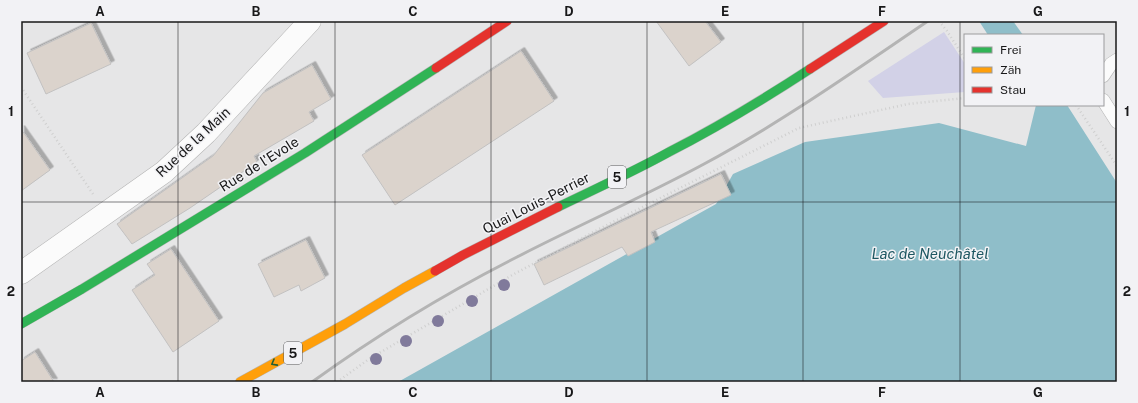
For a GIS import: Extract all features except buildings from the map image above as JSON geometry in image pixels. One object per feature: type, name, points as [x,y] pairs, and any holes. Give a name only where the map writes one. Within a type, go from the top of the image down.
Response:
[{"type":"main road","name":"Rue de l'Evole","points":[[21,324],[82,289],[306,153],[507,21]]},
{"type":"main road","name":"Quai Louis-Perrier","points":[[240,382],[345,324],[404,288],[463,255],[668,153],[716,127],[759,102],[884,21]]},
{"type":"main road","name":"5","points":[[294,362],[345,324]]},
{"type":"street","name":"Rue de la Main","points":[[21,273],[164,172],[206,133],[310,21]]},
{"type":"lane","points":[[1104,74],[1111,64],[1117,60]]},
{"type":"lane","points":[[1110,105],[1117,122]]},
{"type":"path","points":[[939,21],[964,58]]},
{"type":"path","points":[[21,87],[94,194]]},
{"type":"path","points":[[337,382],[369,359],[514,274],[601,228],[799,128],[908,104],[964,98]]},
{"type":"path","points":[[1077,106],[1117,166]]},
{"type":"shaded area","points":[[944,32],[964,62],[964,92],[883,98],[868,81]]},
{"type":"water","points":[[979,21],[1013,21],[1022,34],[987,34]]},
{"type":"water","name":"Lac de Neuchâtel","points":[[1036,106],[1068,106],[1117,183],[1117,382],[398,382],[716,204],[733,174],[805,142],[939,123],[1026,146]]},
{"type":"railway","points":[[312,382],[412,315],[464,285],[540,245],[681,176],[733,148],[818,96],[928,21]]},
{"type":"traffic: fast","points":[[21,324],[82,289],[305,153],[436,68]]},
{"type":"traffic: fast","points":[[558,207],[705,133],[810,69]]},
{"type":"traffic: slow","points":[[240,382],[345,324],[435,271]]},
{"type":"traffic: jam","points":[[436,68],[507,21]]},
{"type":"traffic: jam","points":[[810,69],[884,21]]},
{"type":"traffic: jam","points":[[435,271],[463,255],[558,207]]}]
